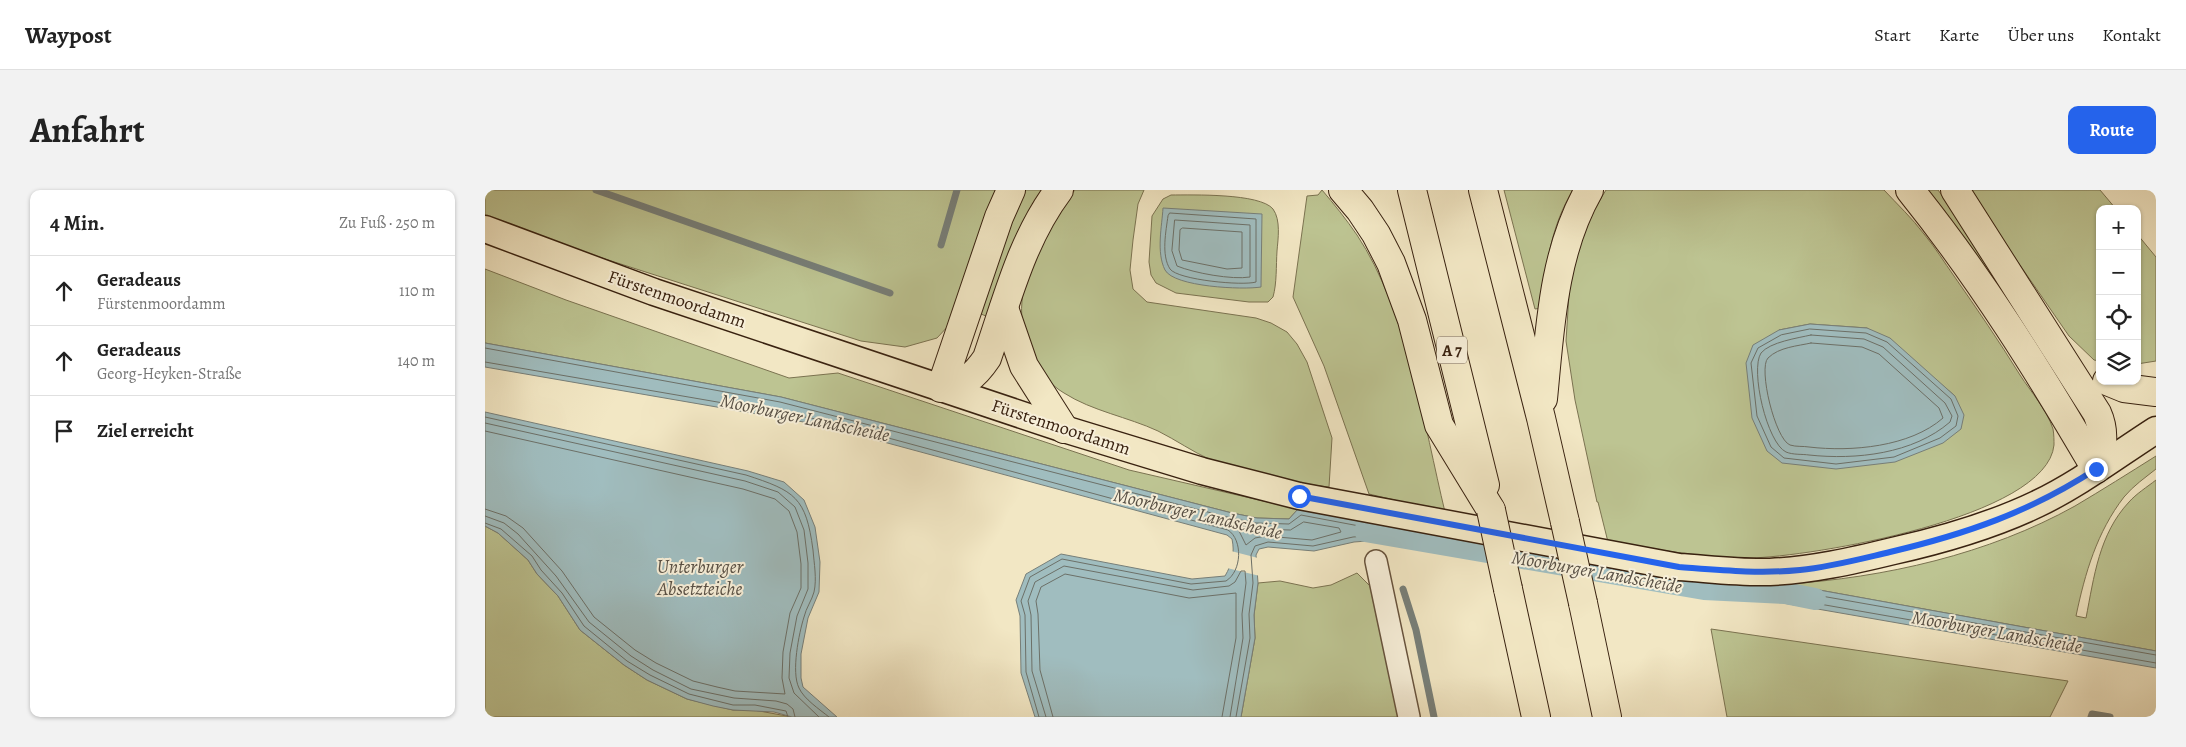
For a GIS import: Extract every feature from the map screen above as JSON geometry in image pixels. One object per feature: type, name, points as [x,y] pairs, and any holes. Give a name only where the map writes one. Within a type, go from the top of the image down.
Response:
[{"type":"highway","points":[[941,388],[999,217],[1011,190]]},
{"type":"highway","points":[[941,388],[965,382],[981,367],[987,358],[1022,256],[1046,208],[1059,190]]},
{"type":"highway","points":[[1343,190],[1360,210],[1376,234],[1391,263],[1412,320],[1439,425],[1491,510]]},
{"type":"highway","name":"A 7","points":[[1412,190],[1491,510],[1536,717]]},
{"type":"highway","points":[[1483,190],[1541,418],[1607,717]]},
{"type":"highway","points":[[1541,418],[1552,301],[1577,211],[1589,190]]},
{"type":"highway","points":[[1910,190],[1950,240],[2062,411],[2096,469]]},
{"type":"highway","points":[[1955,190],[2062,356],[2102,422],[2103,438],[2096,469]]},
{"type":"highway","points":[[1004,308],[1023,366],[1064,428]]},
{"type":"highway","points":[[2062,356],[2096,377]]},
{"type":"highway","points":[[2117,385],[2124,388],[2156,392]]},
{"type":"main road","name":"Fürstenmoordamm","points":[[485,229],[654,292],[941,388],[1202,471],[1299,496],[1679,567],[1739,572],[1800,570],[1832,565],[1935,541],[1976,529],[2037,504],[2156,430]]},
{"type":"lane","points":[[1376,561],[1409,717]]},
{"type":"green space","points":[[485,190],[998,190],[950,324],[937,338],[905,347],[861,341],[552,242],[485,218]]},
{"type":"green space","points":[[1024,190],[1045,190],[988,317],[979,313],[1009,221]]},
{"type":"green space","points":[[1075,190],[1144,190],[1138,204],[1130,270],[1133,289],[1147,302],[1256,318],[1271,323],[1287,332],[1297,344],[1307,362],[1332,438],[1329,487],[1269,478],[1211,460],[1158,431],[1086,405],[1059,390],[1045,377],[1033,356],[1024,330],[1022,301],[1024,287],[1034,257],[1048,227]]},
{"type":"green space","points":[[1322,190],[1357,235],[1374,265],[1389,298],[1412,369],[1445,512],[1369,494],[1324,366],[1293,297],[1307,196],[1318,195]]},
{"type":"green space","points":[[1504,190],[1573,190],[1559,218],[1550,247],[1542,308],[1535,309]]},
{"type":"green space","points":[[1606,190],[1884,190],[1915,222],[1932,244],[2047,415],[2053,429],[2054,445],[2041,471],[2012,493],[1970,513],[1870,541],[1821,550],[1780,556],[1732,558],[1679,553],[1608,542],[1597,502],[1575,400],[1566,341],[1570,279],[1586,223]],"holes":[[[1810,324],[1867,328],[1922,368],[1955,396],[1779,330]]]},
{"type":"green space","points":[[1924,190],[1938,190],[1941,194],[2071,391],[2065,395]]},
{"type":"green space","points":[[1968,190],[2100,190],[2113,205],[2096,205],[2096,360],[2069,336]]},
{"type":"green space","points":[[1171,195],[1209,195],[1241,198],[1255,200],[1273,209],[1276,213],[1278,235],[1275,286],[1273,297],[1268,302],[1249,302],[1176,293],[1156,283],[1151,275],[1149,262],[1152,216],[1163,199]]},
{"type":"green space","points":[[2141,239],[2156,257],[2156,361],[2141,363]]},
{"type":"green space","points":[[485,269],[566,300],[789,378],[838,373],[1129,470],[1298,509],[1289,519],[1257,518],[1232,513],[781,397],[485,343]]},
{"type":"green space","points":[[2156,456],[2156,469],[2124,497],[2106,524],[2083,584],[2076,616],[2086,618],[2099,557],[2104,542],[2119,514],[2138,493],[2156,480],[2156,651],[1786,584],[1823,581],[1898,569],[1935,561],[2007,538],[2075,506]]},
{"type":"green space","points":[[485,526],[498,533],[528,560],[537,574],[558,596],[580,630],[624,665],[647,680],[687,699],[733,710],[754,710],[792,717],[485,717]]},
{"type":"green space","points":[[1357,573],[1370,586],[1398,717],[1241,717],[1255,638],[1254,615],[1258,583],[1280,581],[1313,588],[1331,585]]},
{"type":"green space","points":[[1711,629],[2068,681],[2050,717],[1727,717]]},
{"type":"water","points":[[1163,208],[1262,214],[1261,287],[1210,286],[1195,284],[1171,276],[1165,270],[1161,255],[1160,239]]},
{"type":"water","points":[[1810,324],[1867,328],[1890,338],[1955,396],[1964,415],[1961,429],[1943,443],[1895,462],[1836,469],[1782,463],[1767,451],[1752,418],[1746,363],[1753,345],[1779,330]]},
{"type":"water","points":[[485,343],[781,397],[1232,513],[1257,518],[1289,519],[1298,509],[1398,528],[1395,545],[1367,541],[1314,551],[1268,547],[1259,549],[1256,555],[1258,583],[1254,615],[1255,638],[1241,717],[1035,717],[1021,673],[1020,616],[1016,600],[1026,574],[1061,554],[1192,579],[1225,576],[1232,558],[1232,539],[1227,535],[821,425],[485,367]]},
{"type":"water","name":"Unterburger Absetzteiche","points":[[485,412],[748,471],[784,482],[804,500],[815,527],[820,562],[819,592],[808,618],[801,654],[803,687],[837,717],[792,717],[774,712],[733,710],[687,699],[647,680],[624,665],[580,630],[558,596],[537,574],[528,560],[498,533],[485,526]]},
{"type":"water","points":[[1786,584],[2156,651],[2156,668],[1783,603]]},
{"type":"pier","points":[[1231,551],[1258,558],[1260,576],[1227,568]]},
{"type":"waterway","points":[[596,190],[890,293]]},
{"type":"waterway","points":[[941,245],[957,190]]},
{"type":"waterway","name":"Moorburger Landscheide","points":[[1365,531],[1704,589],[1785,593],[1815,599]]},
{"type":"waterway","points":[[1403,589],[1416,630],[1434,717]]},
{"type":"waterway","points":[[2091,717],[2092,714],[2110,717]]},
{"type":"route","points":[[1299,496],[1679,567],[1739,572],[1770,572],[1832,565],[1935,541],[1976,529],[2037,504],[2071,486],[2096,469]]}]
